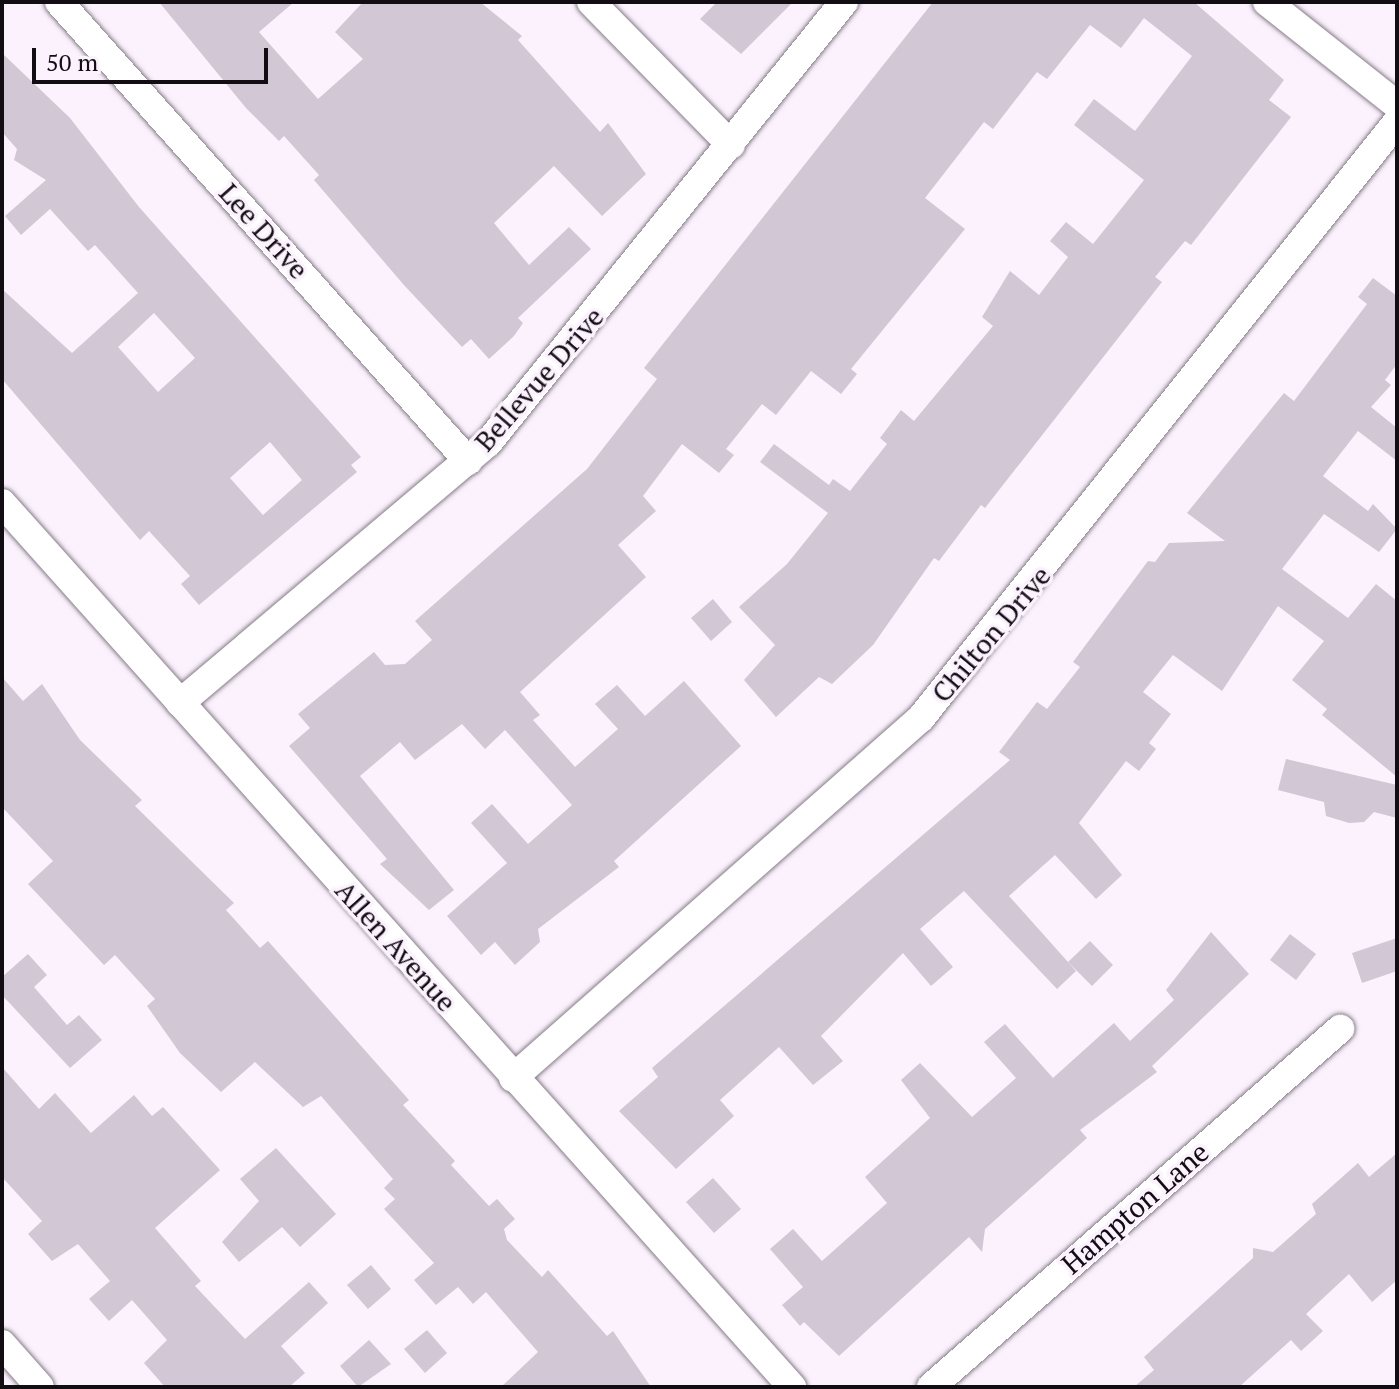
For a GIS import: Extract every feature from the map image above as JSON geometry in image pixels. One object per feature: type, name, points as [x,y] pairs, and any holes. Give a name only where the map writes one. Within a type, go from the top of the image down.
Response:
[{"type":"street","name":"Lee Drive","points":[[59,2],[468,461]]},
{"type":"street","points":[[591,2],[731,145]]},
{"type":"street","name":"Bellevue Drive","points":[[180,703],[468,461],[523,405],[844,2]]},
{"type":"street","points":[[1267,2],[1397,105]]},
{"type":"street","name":"Chilton Drive","points":[[513,1078],[921,718],[1397,122]]},
{"type":"street","name":"Allen Avenue","points":[[2,503],[792,1387]]},
{"type":"street","name":"Hampton Lane","points":[[931,1387],[1340,1029]]},
{"type":"street","points":[[2,1344],[40,1387]]},
{"type":"building","points":[[159,2],[294,2],[259,32],[318,99],[363,59],[335,32],[363,2],[480,2],[522,36],[518,40],[600,132],[608,123],[646,174],[602,216],[554,166],[494,223],[529,265],[569,227],[591,249],[518,318],[523,323],[514,336],[489,359],[471,339],[462,347],[403,284],[314,180],[319,175],[284,136],[279,141],[246,108]]},
{"type":"building","points":[[717,2],[793,2],[741,54],[700,19]]},
{"type":"building","points":[[933,2],[1194,2],[1284,80],[1269,100],[1291,117],[1191,245],[1185,241],[1155,277],[1162,282],[985,508],[981,505],[939,561],[934,558],[873,645],[832,684],[819,677],[776,717],[744,680],[775,645],[739,607],[787,564],[828,513],[760,462],[774,444],[829,485],[833,479],[850,491],[887,444],[880,438],[901,410],[914,421],[993,326],[982,317],[1010,271],[1039,295],[1068,257],[1050,241],[1066,222],[1093,244],[1144,180],[1074,125],[1094,99],[1135,131],[1192,56],[1144,18],[1121,48],[1090,25],[1047,79],[1037,72],[993,129],[984,122],[925,198],[965,229],[851,369],[857,374],[841,394],[811,371],[776,415],[762,404],[726,449],[734,455],[719,473],[682,444],[643,496],[656,511],[618,545],[646,577],[520,692],[540,715],[533,720],[575,767],[618,729],[595,704],[617,685],[645,716],[684,681],[741,746],[614,861],[619,867],[538,929],[540,942],[515,965],[495,942],[481,955],[447,916],[507,863],[471,823],[492,804],[528,844],[572,805],[505,730],[485,749],[462,724],[415,760],[400,742],[360,776],[454,890],[429,910],[380,864],[387,859],[289,746],[310,728],[298,714],[374,652],[385,665],[405,664],[432,640],[415,621],[587,469],[657,379],[644,368]]},
{"type":"building","points":[[2,53],[70,118],[139,207],[361,457],[351,465],[357,472],[199,605],[181,584],[190,576],[149,531],[140,540],[2,379],[2,289],[72,353],[138,293],[95,245],[88,251],[50,209],[21,235],[5,216],[46,180],[14,160],[17,149],[2,132]],"holes":[[[154,313],[195,358],[158,392],[118,347]],[[270,442],[302,480],[263,515],[230,478]]]},
{"type":"building","points":[[1373,278],[1397,296],[1397,364],[1385,380],[1391,385],[1371,407],[1397,428],[1397,461],[1358,431],[1323,476],[1368,511],[1373,504],[1397,529],[1379,552],[1324,514],[1282,569],[1348,618],[1376,584],[1397,601],[1397,777],[1322,715],[1327,709],[1292,680],[1324,641],[1278,606],[1222,691],[1173,655],[1143,692],[1171,714],[1149,743],[1156,749],[1139,771],[1126,761],[1079,823],[1122,875],[1096,899],[1055,855],[1009,896],[1076,971],[1057,989],[964,891],[920,929],[953,967],[931,986],[903,953],[821,1036],[843,1061],[813,1085],[779,1047],[720,1100],[734,1116],[676,1169],[619,1111],[658,1077],[652,1068],[1010,760],[999,752],[1037,702],[1047,709],[1080,667],[1073,662],[1148,561],[1155,562],[1169,543],[1225,541],[1187,513],[1284,393],[1294,401],[1367,304],[1358,297]]},
{"type":"building","points":[[713,599],[732,622],[711,641],[691,618]]},
{"type":"building","points":[[2,677],[23,701],[42,684],[80,740],[142,800],[135,806],[234,903],[226,910],[260,948],[268,941],[409,1100],[403,1105],[455,1161],[451,1165],[489,1206],[497,1199],[515,1219],[504,1229],[507,1240],[542,1277],[548,1270],[607,1336],[613,1331],[651,1387],[501,1387],[538,1352],[486,1292],[473,1304],[458,1287],[436,1305],[414,1280],[434,1263],[384,1209],[395,1199],[384,1188],[393,1179],[321,1096],[303,1107],[255,1062],[221,1092],[180,1053],[147,1006],[155,999],[115,955],[104,965],[28,884],[53,861],[2,807]]},
{"type":"building","points":[[1286,759],[1397,785],[1397,818],[1374,812],[1364,822],[1349,823],[1326,816],[1324,802],[1278,790]]},
{"type":"building","points":[[1211,932],[1249,974],[1152,1066],[1157,1072],[1080,1130],[1087,1138],[985,1229],[982,1252],[969,1237],[839,1356],[804,1322],[800,1326],[782,1305],[803,1287],[770,1249],[793,1229],[822,1261],[887,1203],[865,1177],[930,1118],[901,1080],[920,1063],[972,1117],[1016,1078],[984,1042],[1005,1024],[1053,1078],[1114,1023],[1130,1041],[1174,1000],[1166,990]]},
{"type":"building","points":[[1290,934],[1316,954],[1296,980],[1270,960]]},
{"type":"building","points":[[1397,938],[1397,971],[1362,983],[1352,953]]},
{"type":"building","points":[[1090,941],[1113,965],[1092,986],[1068,962]]},
{"type":"building","points":[[28,954],[47,975],[34,987],[67,1025],[79,1015],[102,1040],[70,1068],[2,995],[2,977]]},
{"type":"building","points":[[2,1067],[39,1109],[55,1093],[91,1133],[134,1095],[152,1116],[163,1107],[220,1170],[155,1228],[201,1281],[195,1286],[245,1339],[309,1282],[328,1303],[281,1346],[305,1373],[289,1387],[165,1387],[144,1363],[167,1340],[132,1300],[109,1321],[89,1299],[110,1281],[78,1244],[52,1261],[28,1234],[42,1221],[2,1177]]},
{"type":"building","points":[[276,1148],[336,1214],[300,1247],[282,1227],[239,1262],[222,1242],[259,1201],[240,1179]]},
{"type":"building","points":[[1397,1153],[1397,1280],[1372,1302],[1349,1274],[1306,1314],[1323,1331],[1301,1351],[1291,1340],[1239,1387],[1134,1387],[1154,1370],[1144,1357],[1253,1258],[1253,1248],[1273,1252],[1316,1214],[1312,1204],[1358,1163],[1369,1177]]},
{"type":"building","points":[[713,1178],[741,1209],[714,1233],[686,1202]]},
{"type":"building","points":[[371,1265],[391,1289],[368,1309],[347,1285]]},
{"type":"building","points":[[427,1330],[447,1353],[425,1373],[404,1349]]},
{"type":"building","points":[[369,1340],[391,1364],[358,1387],[340,1366]]}]
